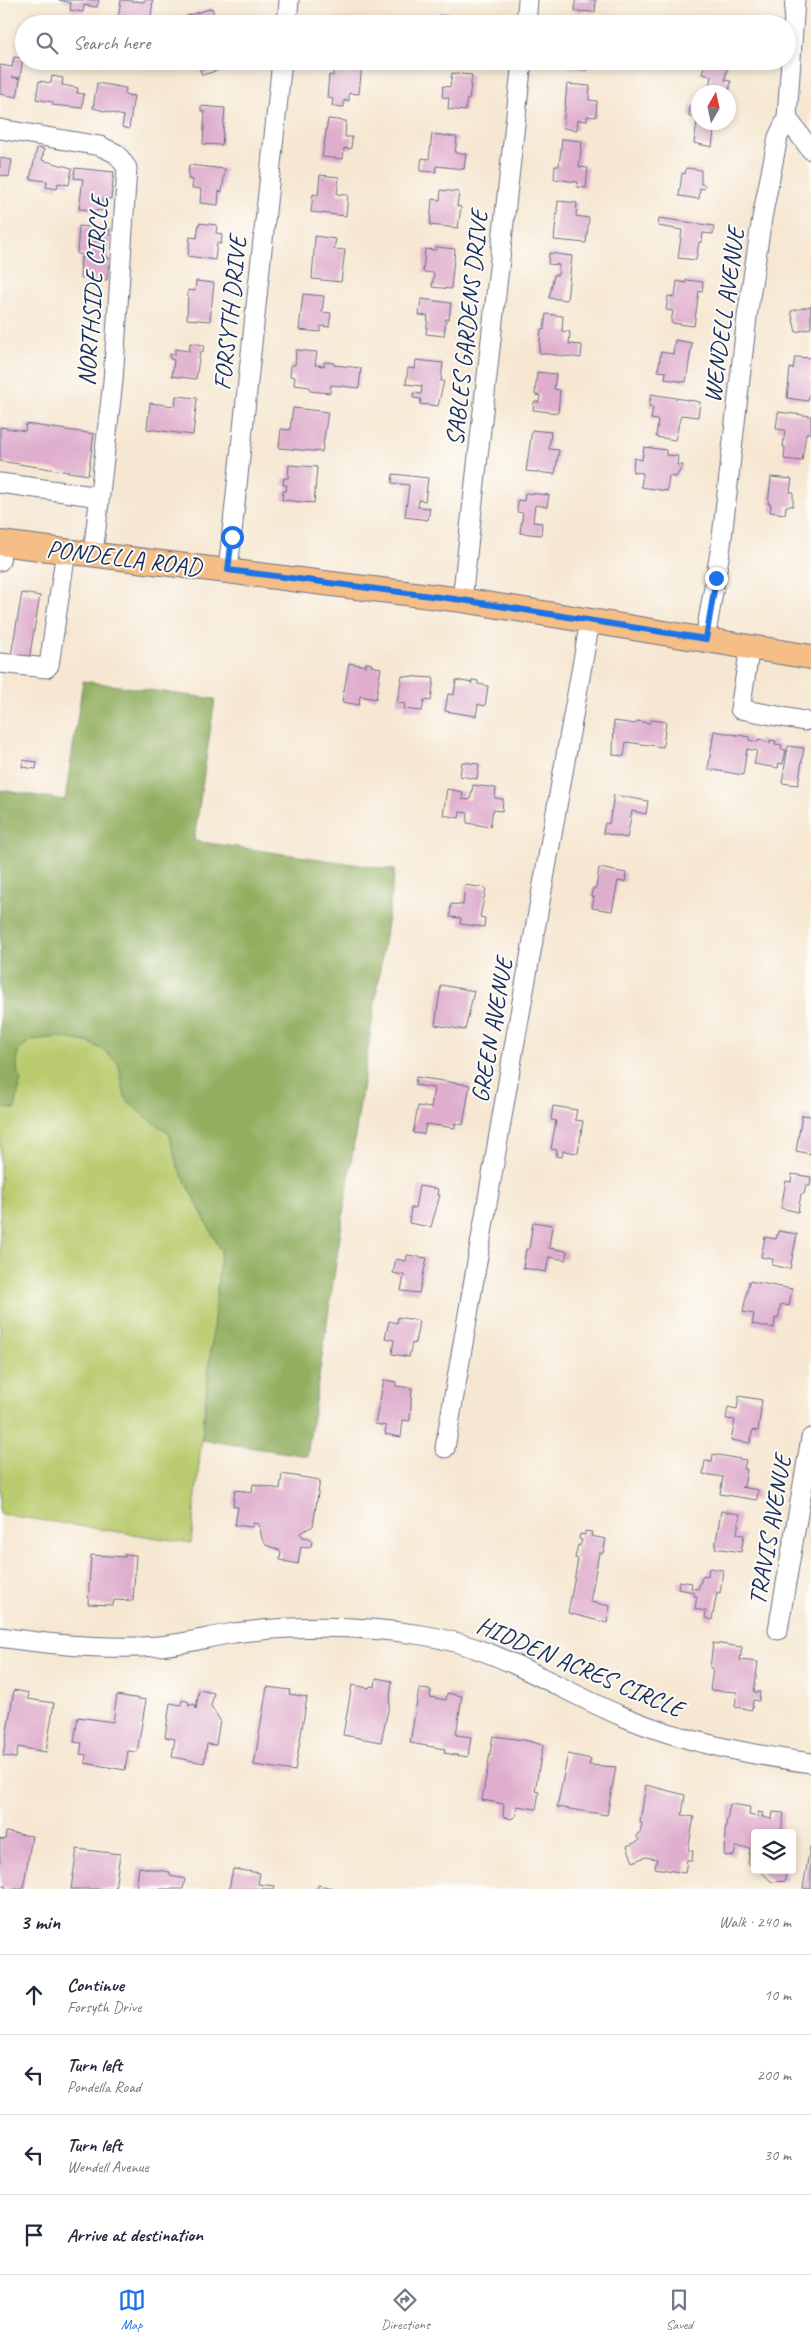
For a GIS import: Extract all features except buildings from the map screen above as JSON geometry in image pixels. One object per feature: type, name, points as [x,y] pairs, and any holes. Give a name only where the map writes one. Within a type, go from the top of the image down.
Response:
[{"type":"main road","name":"PONDELLA ROAD","points":[[1,549],[66,551],[462,600],[811,657]]},
{"type":"street","points":[[287,15],[289,0]]},
{"type":"street","points":[[527,15],[528,0]]},
{"type":"street","name":"WENDELL AVENUE","points":[[794,15],[795,0]]},
{"type":"street","name":"FORSYTH DRIVE","points":[[228,570],[281,70]]},
{"type":"street","name":"SABLES GARDENS DRIVE","points":[[462,600],[521,70]]},
{"type":"street","name":"WENDELL AVENUE","points":[[706,639],[718,570],[747,317],[762,218],[778,137],[787,118],[790,70]]},
{"type":"street","points":[[787,118],[811,150]]},
{"type":"street","name":"NORTHSIDE CIRCLE","points":[[0,129],[100,146],[117,154],[127,168],[114,381],[93,554]]},
{"type":"street","points":[[0,483],[100,497]]},
{"type":"street","points":[[0,663],[46,668],[49,665],[66,551]]},
{"type":"street","name":"GREEN AVENUE","points":[[445,1448],[517,1028],[590,621]]},
{"type":"street","points":[[750,647],[740,709],[804,720]]},
{"type":"street","name":"TRAVIS AVENUE","points":[[778,1630],[811,1438]]},
{"type":"street","name":"HIDDEN ACRES CIRCLE","points":[[0,1637],[98,1648],[160,1646],[233,1634],[299,1627],[370,1628],[426,1636],[467,1645],[512,1661],[623,1716],[670,1734],[721,1748],[811,1763]]},
{"type":"green space","points":[[83,681],[215,699],[194,841],[395,870],[307,1456],[202,1440],[221,1251],[177,1165],[169,1133],[139,1112],[125,1097],[119,1065],[106,1052],[89,1042],[59,1037],[31,1040],[18,1051],[17,1071],[21,1079],[15,1109],[0,1108],[0,790],[65,800]]},
{"type":"green space","points":[[59,1037],[92,1044],[108,1052],[114,1058],[121,1069],[124,1092],[128,1101],[138,1111],[169,1133],[177,1165],[221,1250],[191,1543],[0,1514],[0,1108],[15,1109],[21,1079],[17,1071],[18,1051],[31,1040]]},
{"type":"route","points":[[232,537],[228,570],[462,600],[706,639],[716,578]]}]
